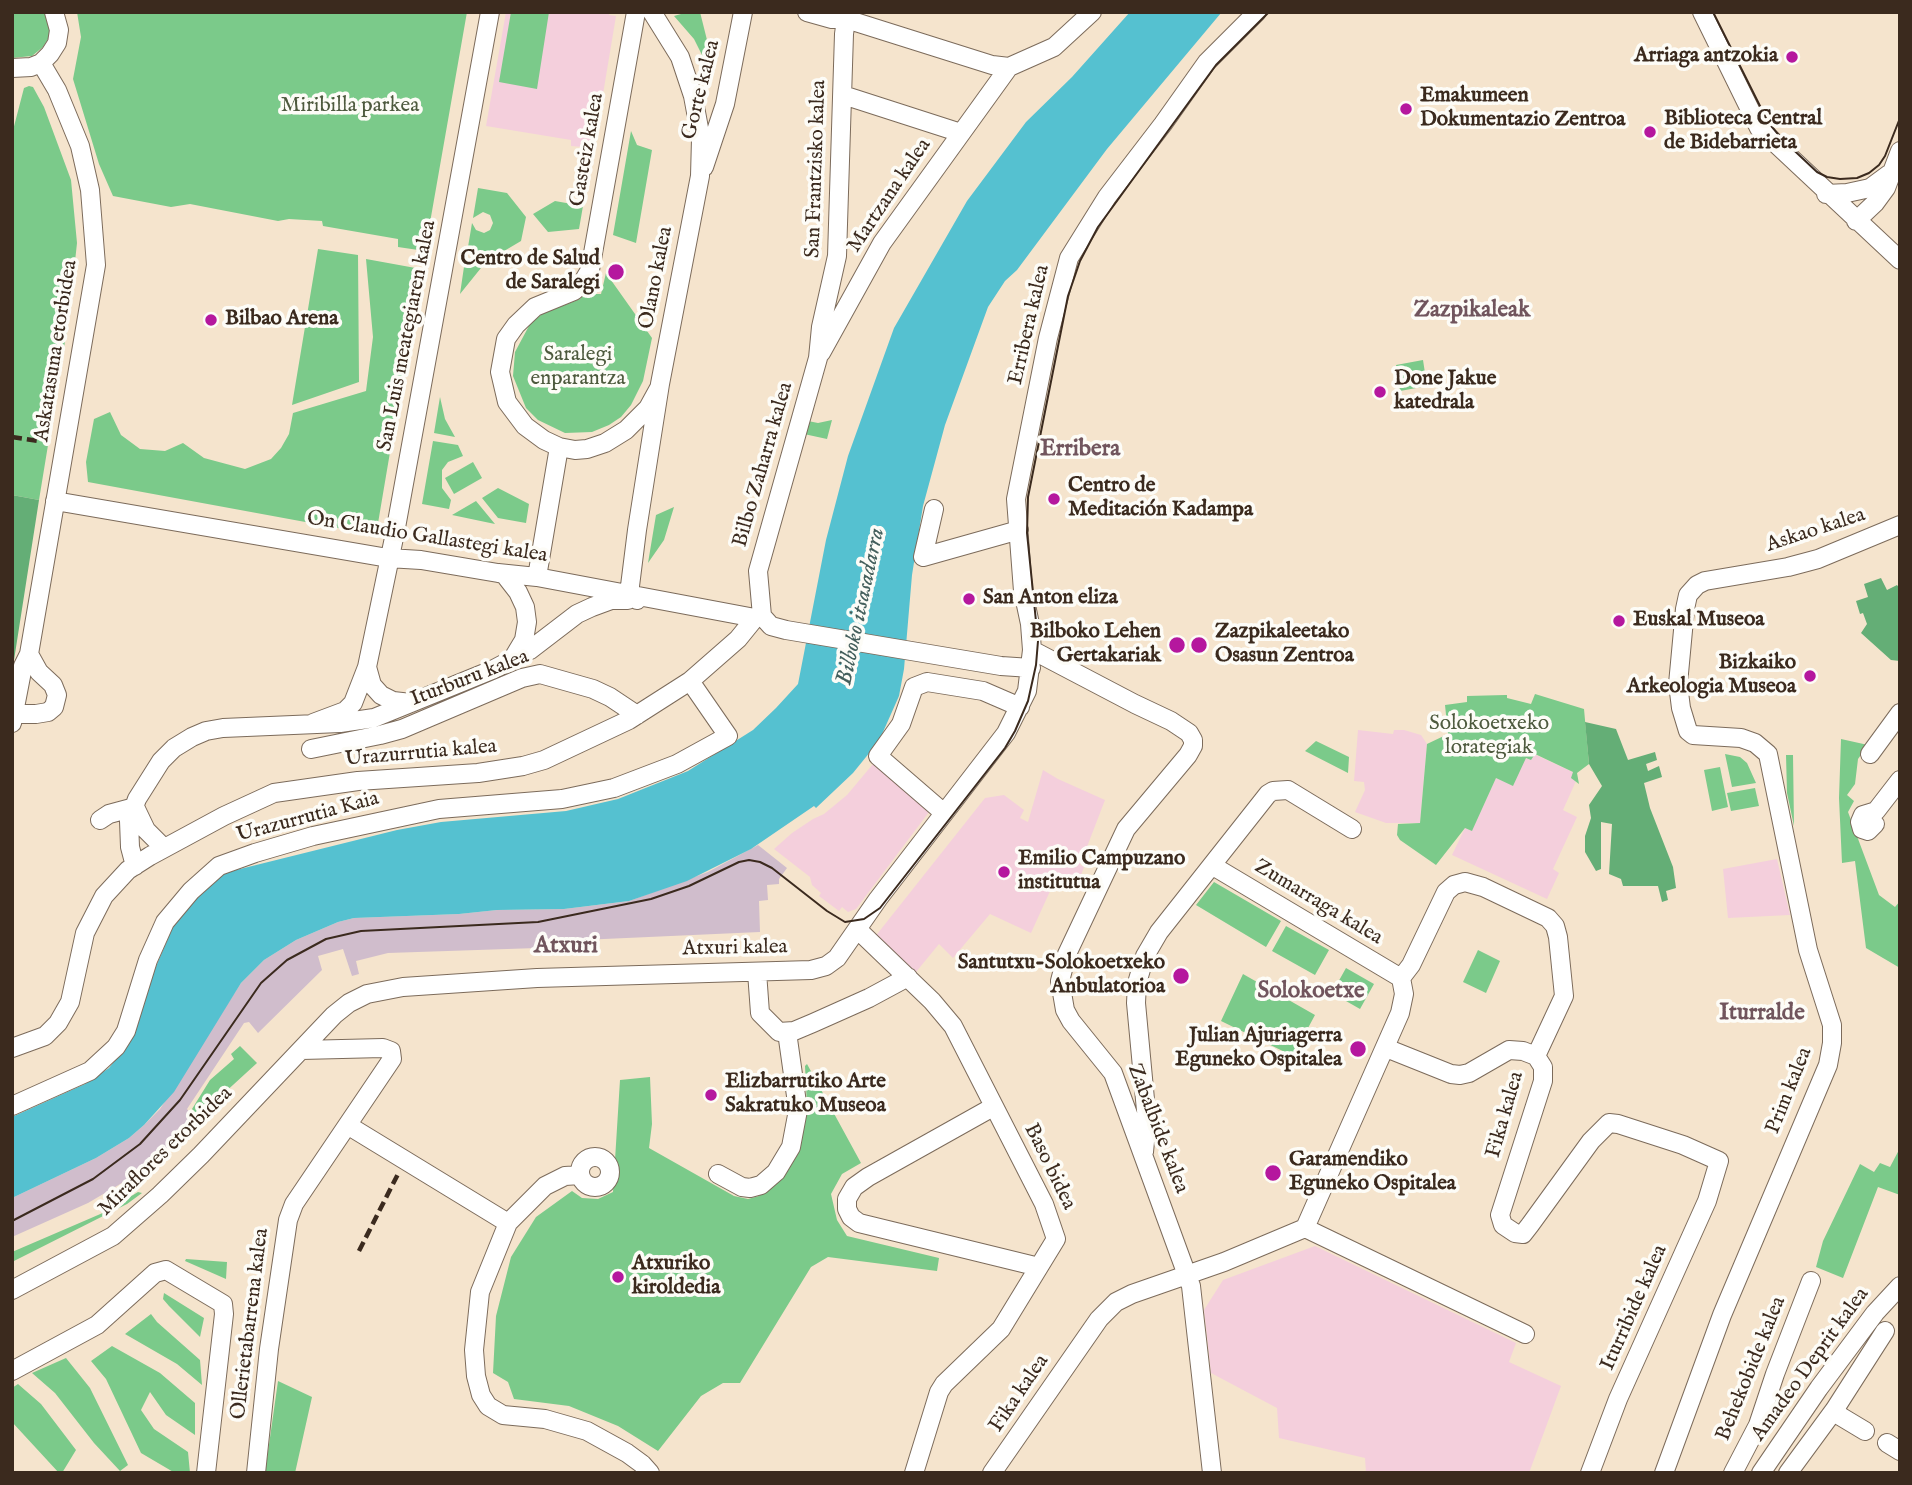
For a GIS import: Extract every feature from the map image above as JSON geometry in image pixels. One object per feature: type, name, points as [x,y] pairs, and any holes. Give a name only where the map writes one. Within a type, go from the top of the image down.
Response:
[{"type":"street","points":[[12,68],[31,67],[41,63],[50,54],[57,43],[59,30],[54,12]]},
{"type":"street","name":"San Luis meategiaren kalea","points":[[313,723],[345,711],[353,703],[367,667],[402,493],[490,12]]},
{"type":"street","name":"Gasteiz kalea","points":[[559,447],[525,426],[507,402],[500,372],[501,358],[506,338],[526,315],[535,307],[574,291],[590,270],[636,12]]},
{"type":"street","name":"Olano kalea","points":[[638,597],[659,388],[700,176],[701,139],[693,96],[680,57],[652,12]]},
{"type":"street","name":"Gorte kalea","points":[[700,176],[712,150],[725,104],[743,12]]},
{"type":"street","points":[[807,12],[832,19],[846,16],[992,65],[1009,67],[1054,47],[1092,12]]},
{"type":"street","name":"Erribera kalea","points":[[1032,659],[1030,624],[1023,591],[1016,499],[1048,338],[1069,258],[1107,197],[1207,62],[1257,12]]},
{"type":"street","points":[[1702,12],[1759,128],[1826,194],[1900,260]]},
{"type":"street","name":"San Frantzisko kalea","points":[[821,327],[837,257],[846,16]]},
{"type":"street","points":[[632,37],[647,27],[662,28]]},
{"type":"street","name":"Askatasuna etorbidea","points":[[29,654],[57,695],[54,707],[48,712],[14,718],[23,666],[29,654],[96,265],[90,190],[80,146],[57,90],[41,63]]},
{"type":"street","name":"Martzana kalea","points":[[818,358],[882,243],[1009,67]]},
{"type":"street","points":[[843,95],[961,133]]},
{"type":"street","points":[[1856,221],[1886,188],[1900,151]]},
{"type":"street","points":[[1826,194],[1870,188],[1892,172]]},
{"type":"street","name":"Bilbo Zaharra kalea","points":[[758,617],[760,564],[818,358],[821,327]]},
{"type":"street","points":[[537,577],[559,447],[587,449],[606,443],[626,430],[648,408],[659,388]]},
{"type":"street","points":[[63,456],[77,499],[86,505]]},
{"type":"street","name":"On Claudio Gallastegi kalea","points":[[55,501],[388,558],[421,560],[537,577],[758,617],[771,626],[938,656],[1001,666],[1032,659]]},
{"type":"street","points":[[934,509],[923,556],[1019,530]]},
{"type":"street","name":"Askao kalea","points":[[1688,731],[1678,684],[1685,609],[1688,595],[1697,585],[1705,581],[1744,576],[1818,559],[1900,525]]},
{"type":"street","points":[[382,588],[396,571],[421,560]]},
{"type":"street","points":[[504,574],[518,592],[525,607],[527,622],[524,640],[512,660]]},
{"type":"street","points":[[135,866],[130,848],[129,821],[137,799],[162,761],[174,748],[192,737],[223,728],[340,723],[374,718],[512,660],[530,650],[577,614],[611,600],[638,597]]},
{"type":"street","name":"Urazurrutia kalea","points":[[12,1048],[45,1036],[65,1012],[73,992],[85,933],[104,896],[128,870],[157,852],[274,793],[358,781],[478,774],[523,766],[571,748],[637,715],[690,681],[730,647],[758,617]]},
{"type":"street","name":"Atxuri kalea","points":[[301,1050],[327,1021],[349,1003],[367,994],[403,987],[537,978],[811,971],[827,966],[844,950],[857,929],[1002,739],[1027,691],[1032,659]]},
{"type":"street","name":"Zabalbide kalea","points":[[1032,659],[1171,721],[1189,733],[1193,740],[1188,755],[1126,830],[1067,954],[1060,981],[1065,1010],[1070,1021],[1113,1073],[1188,1275],[1212,1473]]},
{"type":"street","points":[[367,667],[372,685],[381,695],[393,701],[413,703]]},
{"type":"street","name":"Iturburu kalea","points":[[311,749],[402,729],[522,678],[540,674],[593,689],[637,715]]},
{"type":"street","name":"Urazurrutia Kaia","points":[[12,1106],[90,1071],[116,1047],[126,1031],[148,960],[165,922],[191,891],[219,866],[313,836],[439,809],[562,799],[614,788],[677,764],[728,736],[690,681]]},
{"type":"street","points":[[944,813],[878,756],[901,724],[914,687],[927,682],[983,691],[1020,707]]},
{"type":"street","points":[[1870,754],[1884,740],[1900,713]]},
{"type":"street","name":"Prim kalea","points":[[1664,1473],[1722,1315],[1828,1065],[1832,1043],[1832,1025],[1808,950],[1768,754],[1755,743],[1741,738],[1698,736],[1688,731]]},
{"type":"street","points":[[1875,824],[1868,831],[1862,829],[1860,822],[1863,815],[1877,811],[1900,780]]},
{"type":"street","points":[[1144,1152],[1147,1121],[1136,1003],[1137,983],[1145,956],[1159,932],[1268,794],[1280,789],[1288,790],[1352,829]]},
{"type":"street","points":[[135,807],[157,852]]},
{"type":"street","points":[[100,820],[109,814],[135,807]]},
{"type":"street","name":"Zumarraga kalea","points":[[1213,866],[1401,978]]},
{"type":"street","points":[[1525,1334],[1305,1228],[1350,1121],[1386,1048],[1404,994],[1401,978],[1411,965],[1446,892],[1454,885],[1465,883],[1483,887],[1548,918],[1555,926],[1564,996],[1536,1056]]},
{"type":"street","name":"Baso bidea","points":[[857,929],[908,977],[953,1026],[984,1082],[993,1107],[1044,1204],[1056,1239],[1001,1329],[943,1384],[914,1473]]},
{"type":"street","points":[[757,972],[760,1013],[779,1032],[787,1032],[869,998],[908,977]]},
{"type":"street","points":[[718,1174],[742,1187],[750,1188],[768,1180],[776,1172],[791,1147],[798,1110],[787,1032]]},
{"type":"street","name":"Ollerietabarrena kalea","points":[[256,1473],[269,1349],[288,1220],[294,1204],[388,1069],[392,1059],[391,1051],[383,1048],[301,1050]]},
{"type":"street","name":"Fika kalea","points":[[1386,1048],[1451,1074],[1460,1075],[1469,1073],[1509,1050],[1536,1056],[1543,1067],[1543,1081],[1500,1214],[1503,1225],[1515,1233],[1523,1234],[1591,1141],[1609,1123],[1683,1145],[1719,1161]]},
{"type":"street","name":"Miraflores etorbidea","points":[[12,1290],[113,1236],[160,1195],[301,1050]]},
{"type":"street","points":[[993,1107],[868,1177],[854,1187],[847,1199],[847,1209],[851,1217],[859,1223],[1039,1267]]},
{"type":"street","points":[[349,1126],[508,1223]]},
{"type":"street","name":"Iturribide kalea","points":[[1590,1473],[1618,1399],[1707,1201],[1719,1161]]},
{"type":"street","points":[[580,1175],[565,1176],[545,1186],[508,1223],[480,1292],[474,1350],[476,1376],[481,1395],[488,1406],[503,1415],[545,1419],[587,1431],[627,1453],[649,1473]]},
{"type":"street","name":"Fika kalea","points":[[992,1473],[1099,1319],[1116,1302],[1305,1228]]},
{"type":"street","points":[[12,1371],[97,1325],[155,1273],[166,1270],[223,1304],[206,1473]]},
{"type":"street","name":"Behekobide kalea","points":[[1733,1473],[1758,1425],[1811,1281]]},
{"type":"street","name":"Amadeo Deprit kalea","points":[[1762,1473],[1868,1321],[1900,1286]]},
{"type":"street","points":[[1788,1473],[1892,1336],[1868,1321]]},
{"type":"street","points":[[1835,1409],[1840,1416],[1865,1431]]},
{"type":"street","points":[[1203,1473],[1209,1444]]},
{"type":"shaded area","points":[[506,12],[609,12],[609,15],[616,16],[594,148],[571,146],[571,140],[486,126]]},
{"type":"shaded area","points":[[1358,730],[1393,734],[1394,730],[1404,730],[1421,735],[1427,744],[1420,823],[1386,823],[1355,812],[1365,790],[1364,782],[1354,781]]},
{"type":"shaded area","points":[[1534,754],[1573,772],[1576,781],[1563,810],[1577,817],[1553,869],[1559,873],[1547,899],[1452,855],[1465,828],[1472,830],[1496,778]]},
{"type":"shaded area","points":[[873,764],[929,812],[856,909],[848,912],[842,907],[839,911],[819,896],[821,893],[812,885],[810,877],[774,849],[792,833],[824,814],[847,795]]},
{"type":"shaded area","name":"Emilio Campuzano institutua","points":[[1043,770],[1105,800],[1080,865],[1084,867],[1077,886],[1056,878],[1031,933],[990,914],[953,958],[939,944],[916,972],[874,938],[985,798],[1004,795],[1024,810],[1020,818],[1028,822]]},
{"type":"shaded area","points":[[758,845],[787,868],[779,879],[779,884],[767,885],[768,900],[759,901],[760,932],[537,942],[537,948],[388,953],[356,961],[359,974],[352,976],[343,949],[318,956],[322,970],[258,1033],[249,1022],[244,1023],[187,1109],[196,1121],[155,1159],[127,1180],[88,1203],[12,1237],[12,1198],[96,1158],[129,1138],[144,1125],[160,1109],[241,983],[264,960],[296,940],[354,918],[564,909],[629,901],[708,872]]},
{"type":"shaded area","points":[[1777,859],[1790,915],[1728,918],[1723,869]]},
{"type":"shaded area","points":[[1315,1246],[1516,1343],[1509,1362],[1561,1386],[1529,1473],[1366,1473],[1365,1458],[1279,1438],[1277,1408],[1211,1373],[1204,1310],[1223,1280]]},
{"type":"green space","points":[[12,12],[45,12],[47,16],[50,30],[48,39],[32,56],[12,58]]},
{"type":"green space","name":"Miribilla parkea","points":[[77,12],[467,12],[425,251],[398,247],[398,239],[323,226],[322,221],[278,221],[190,204],[171,207],[113,196],[99,164],[73,79],[81,37]]},
{"type":"green space","points":[[511,12],[549,12],[537,89],[499,82]]},
{"type":"green space","points":[[700,12],[707,40],[704,59],[694,39],[674,16]]},
{"type":"green space","points":[[33,87],[44,107],[71,180],[77,243],[69,317],[39,500],[12,495],[12,134],[24,88]]},
{"type":"green space","points":[[631,131],[637,145],[652,150],[636,243],[613,235]]},
{"type":"green space","points":[[478,188],[507,193],[526,217],[521,241],[494,257],[467,253],[472,223],[476,230],[484,233],[490,230],[493,223],[490,215],[483,212],[473,218]]},
{"type":"green space","points":[[555,201],[583,206],[579,229],[548,232],[533,214]]},
{"type":"green space","points":[[318,249],[358,255],[359,382],[292,405]]},
{"type":"green space","points":[[366,259],[421,269],[376,535],[88,482],[86,462],[94,419],[110,412],[121,435],[140,449],[165,451],[183,443],[204,458],[245,469],[271,459],[281,448],[289,434],[293,413],[366,391],[373,337]]},
{"type":"green space","points":[[465,260],[485,263],[460,294]]},
{"type":"green space","name":"Saralegi enparantza","points":[[606,273],[652,338],[643,381],[631,405],[621,417],[609,425],[592,432],[565,433],[538,420],[526,408],[513,376],[515,352],[530,324],[542,314],[580,299],[584,294],[601,294]]},
{"type":"green space","points":[[1423,360],[1427,386],[1400,391],[1396,365]]},
{"type":"green space","points":[[440,397],[445,419],[455,437],[434,433]]},
{"type":"green space","points":[[832,420],[827,439],[804,434],[808,421],[818,423]]},
{"type":"green space","points":[[433,441],[458,445],[463,456],[448,462],[442,470],[442,488],[451,500],[449,509],[422,504]]},
{"type":"green space","points":[[473,462],[482,478],[454,494],[445,478]]},
{"type":"green space","points":[[498,488],[529,504],[526,523],[498,518],[482,498]]},
{"type":"green space","points":[[12,495],[39,500],[12,673]]},
{"type":"green space","points":[[476,501],[495,524],[452,515]]},
{"type":"green space","points":[[674,507],[664,540],[648,563],[656,515]]},
{"type":"green space","points":[[1881,578],[1887,590],[1897,585],[1900,589],[1900,661],[1891,660],[1861,633],[1867,624],[1856,601],[1868,597],[1864,584]]},
{"type":"green space","name":"Solokoetxeko lorategiak","points":[[1535,694],[1584,709],[1589,764],[1577,773],[1579,784],[1571,778],[1573,772],[1535,754],[1531,760],[1526,758],[1513,786],[1496,778],[1472,831],[1465,828],[1436,865],[1400,840],[1397,835],[1398,824],[1420,823],[1427,744],[1448,734],[1445,705],[1467,702],[1467,696],[1505,695],[1507,698],[1531,704]]},
{"type":"green space","points":[[1585,722],[1616,729],[1628,760],[1655,752],[1657,760],[1646,764],[1648,771],[1659,766],[1662,777],[1644,783],[1650,808],[1673,867],[1676,888],[1666,891],[1668,900],[1662,902],[1658,886],[1623,886],[1621,879],[1609,874],[1612,824],[1601,822],[1601,869],[1596,871],[1585,852],[1585,836],[1591,818],[1589,805],[1602,786],[1589,764]]},
{"type":"green space","points":[[1841,739],[1868,745],[1858,759],[1855,784],[1847,795],[1854,801],[1848,812],[1879,895],[1895,907],[1900,901],[1900,968],[1866,948],[1855,861],[1842,863],[1839,798]]},
{"type":"green space","points":[[1316,741],[1349,757],[1348,773],[1305,751]]},
{"type":"green space","points":[[1725,754],[1740,757],[1747,763],[1756,783],[1732,787]]},
{"type":"green space","points":[[1786,755],[1793,755],[1794,826],[1787,793]]},
{"type":"green space","points":[[1720,767],[1728,807],[1712,811],[1704,770]]},
{"type":"green space","points":[[1755,788],[1759,806],[1731,811],[1727,793]]},
{"type":"green space","points":[[1214,882],[1281,921],[1266,947],[1196,905]]},
{"type":"green space","points":[[1286,926],[1329,950],[1315,975],[1272,951]]},
{"type":"green space","points":[[1478,950],[1500,961],[1486,993],[1463,982]]},
{"type":"green space","points":[[1346,968],[1374,984],[1360,1009],[1332,993]]},
{"type":"green space","points":[[1243,974],[1315,1015],[1293,1056],[1221,1021]]},
{"type":"green space","points":[[240,1046],[257,1063],[198,1117],[192,1109],[210,1080],[234,1059],[231,1054]]},
{"type":"green space","points":[[807,1064],[861,1163],[842,1174],[831,1194],[837,1220],[847,1236],[939,1258],[937,1271],[828,1257],[811,1267],[740,1383],[723,1383],[701,1396],[658,1451],[618,1426],[569,1406],[514,1399],[508,1382],[493,1373],[496,1316],[511,1257],[536,1217],[572,1191],[582,1198],[598,1199],[613,1192],[620,1080],[650,1077],[652,1124],[649,1148],[734,1196],[748,1199],[759,1196],[771,1187],[801,1135],[807,1106]]},
{"type":"green space","points":[[1900,1148],[1900,1195],[1878,1187],[1843,1278],[1816,1267],[1823,1241],[1860,1164],[1874,1172],[1880,1163],[1890,1167]]},
{"type":"green space","points":[[138,1192],[142,1193],[127,1204],[12,1262],[12,1252],[105,1212]]},
{"type":"green space","points":[[185,1261],[227,1262],[226,1279]]},
{"type":"green space","points":[[164,1293],[204,1318],[200,1337],[163,1299]]},
{"type":"green space","points":[[151,1314],[200,1360],[202,1385],[177,1364],[125,1334]]},
{"type":"green space","points":[[112,1346],[160,1373],[195,1403],[195,1435],[166,1415],[150,1392],[141,1410],[154,1429],[188,1452],[190,1473],[175,1473],[141,1453],[106,1379],[91,1361]]},
{"type":"green space","points":[[66,1358],[90,1388],[128,1465],[120,1471],[55,1393],[32,1373]]},
{"type":"green space","points":[[278,1381],[312,1397],[295,1473],[265,1473]]},
{"type":"green space","points":[[18,1384],[41,1404],[76,1450],[62,1473],[59,1473],[12,1422],[12,1388]]},
{"type":"water","name":"Bilboko itsasadarra","points":[[1130,12],[1221,13],[1107,149],[988,307],[945,425],[923,506],[912,575],[899,696],[879,741],[853,773],[816,808],[814,806],[751,849],[687,881],[629,901],[564,909],[354,918],[296,940],[264,960],[241,983],[174,1092],[144,1125],[129,1138],[96,1158],[12,1198],[12,1117],[85,1084],[109,1068],[133,1037],[151,978],[173,927],[195,898],[224,873],[397,830],[441,822],[566,811],[618,799],[688,771],[753,730],[776,708],[798,684],[826,540],[848,456],[894,328],[967,201],[1026,122],[1072,77]]},
{"type":"tram line","points":[[12,1221],[93,1179],[140,1144],[180,1100],[261,983],[287,960],[326,939],[361,931],[538,922],[651,899],[749,860],[772,868],[845,922],[864,919],[880,908],[1005,748],[1028,701],[1038,641],[1027,533],[1028,497],[1068,296],[1080,261],[1098,227],[1216,65],[1269,12]]},
{"type":"tram line","points":[[1713,12],[1768,122],[1817,172],[1840,179],[1857,178],[1869,173],[1885,156],[1900,118]]},
{"type":"railway","points":[[12,437],[39,441]]},
{"type":"railway","points":[[359,1251],[399,1172]]},
{"type":"place","name":"Arriaga antzokia","points":[[1792,57]]},
{"type":"place","name":"Emakumeen Dokumentazio Zentroa","points":[[1406,109]]},
{"type":"place","name":"Biblioteca Central de Bidebarrieta","points":[[1650,132]]},
{"type":"place","name":"Centro de Salud de Saralegi","points":[[616,272]]},
{"type":"place","name":"Bilbao Arena","points":[[211,320]]},
{"type":"place","name":"Done Jakue katedrala","points":[[1380,392]]},
{"type":"place","name":"Centro de Meditación Kadampa","points":[[1054,499]]},
{"type":"place","name":"San Anton eliza","points":[[969,599]]},
{"type":"place","name":"Euskal Museoa","points":[[1619,621]]},
{"type":"place","name":"Bilboko Lehen Gertakariak","points":[[1177,645]]},
{"type":"place","name":"Zazpikaleetako Osasun Zentroa","points":[[1199,645]]},
{"type":"place","name":"Bizkaiko Arkeologia Museoa","points":[[1810,676]]},
{"type":"place","name":"Emilio Campuzano institutua","points":[[1004,872]]},
{"type":"place","name":"Santutxu-Solokoetxeko Anbulatorioa","points":[[1181,976]]},
{"type":"place","name":"Julian Ajuriagerra Eguneko Ospitalea","points":[[1358,1049]]},
{"type":"place","name":"Elizbarrutiko Arte Sakratuko Museoa","points":[[711,1095]]},
{"type":"place","name":"Garamendiko Eguneko Ospitalea","points":[[1273,1173]]},
{"type":"place","name":"Atxuriko kiroldedia","points":[[618,1277]]},
{"type":"district","name":"Zazpikaleak","points":[[1472,311]]},
{"type":"district","name":"Erribera","points":[[1080,450]]},
{"type":"district","name":"Atxuri","points":[[566,947]]},
{"type":"district","name":"Solokoetxe","points":[[1311,992]]},
{"type":"district","name":"Iturralde","points":[[1762,1014]]}]
